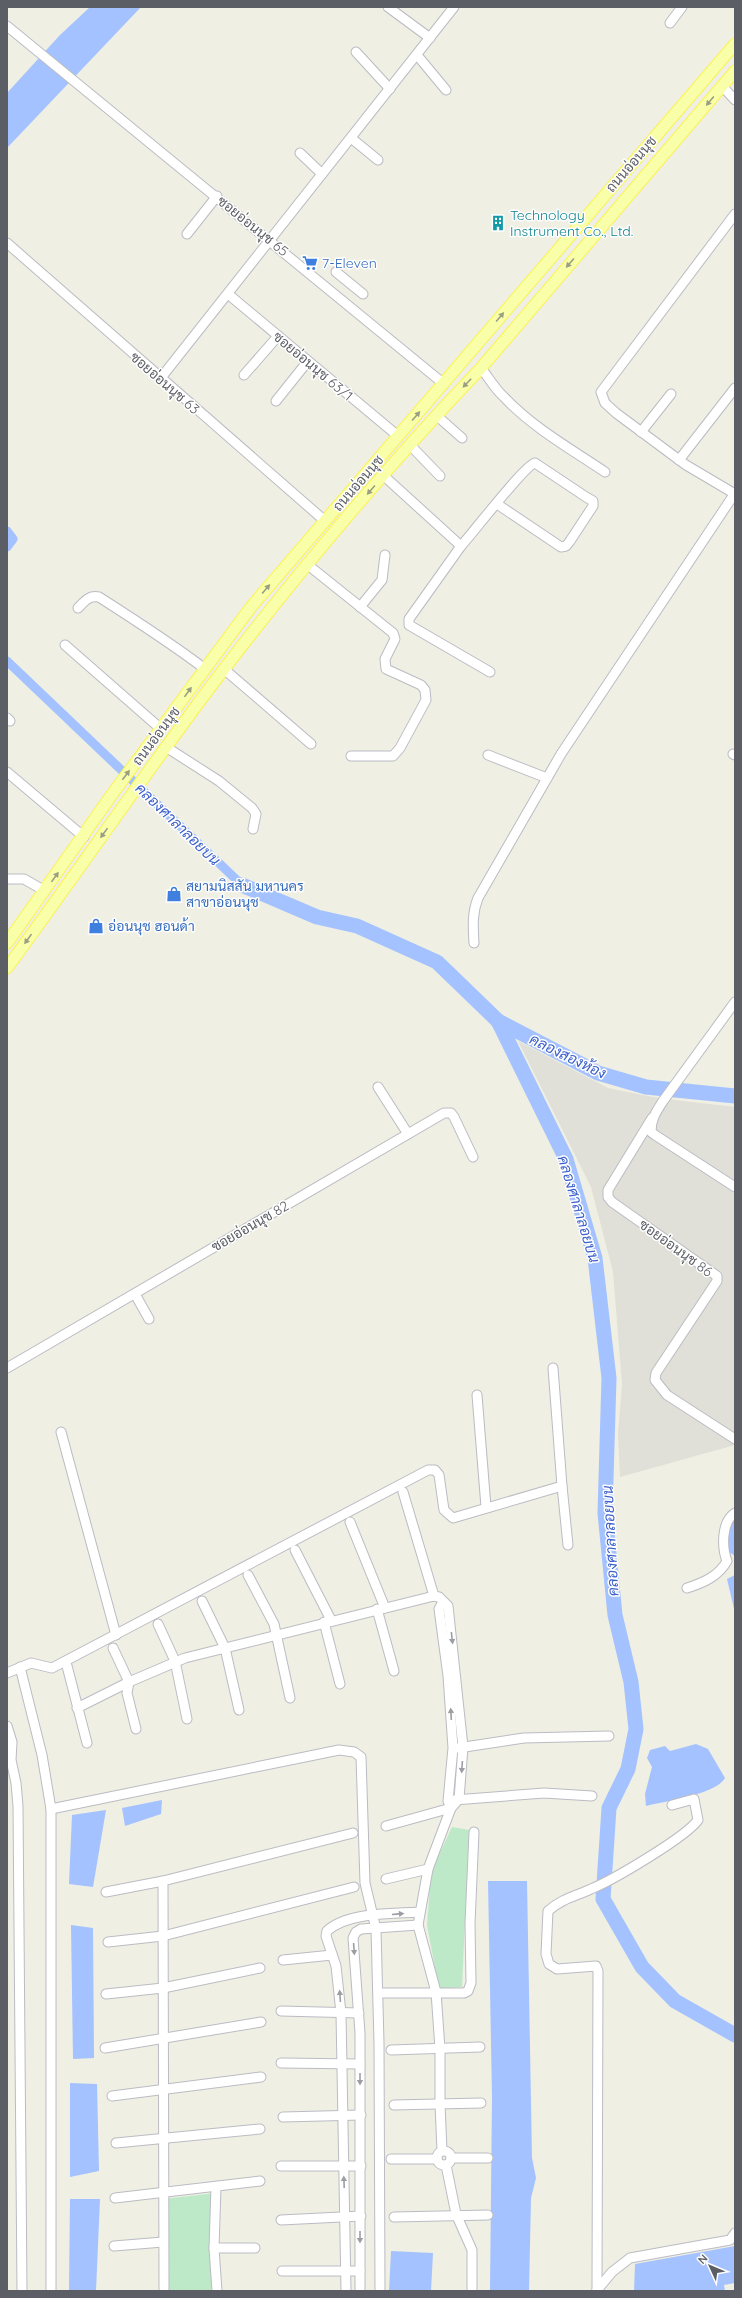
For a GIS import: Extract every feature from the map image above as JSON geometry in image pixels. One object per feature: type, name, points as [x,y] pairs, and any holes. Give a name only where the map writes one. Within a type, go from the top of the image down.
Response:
[{"type":"main road","name":"ถนนอ่อนนุช","points":[[7,943],[84,837],[113,793],[251,607],[735,44]]},
{"type":"main road","name":"ถนนอ่อนนุช","points":[[7,968],[152,766],[224,669],[308,565],[436,415],[481,368],[735,71]]},
{"type":"main road","points":[[570,235],[584,247]]},
{"type":"main road","points":[[444,384],[456,394]]},
{"type":"street","points":[[388,7],[430,38]]},
{"type":"street","points":[[160,379],[454,7]]},
{"type":"street","points":[[670,23],[682,7]]},
{"type":"street","name":"ซอยอ่อนนุช 65","points":[[7,26],[79,86],[217,196],[444,384]]},
{"type":"street","points":[[356,52],[390,88]]},
{"type":"street","points":[[417,55],[446,90]]},
{"type":"street","points":[[722,86],[735,100]]},
{"type":"street","points":[[351,138],[378,160]]},
{"type":"street","points":[[300,153],[322,174]]},
{"type":"street","points":[[187,234],[217,196]]},
{"type":"street","points":[[474,943],[472,923],[474,908],[478,898],[547,778],[561,754],[735,494],[679,460],[641,432],[605,403],[601,392],[735,214]]},
{"type":"street","name":"ซอยอ่อนนุช 63","points":[[7,243],[160,379],[325,521]]},
{"type":"street","points":[[336,272],[363,294]]},
{"type":"street","points":[[340,298],[350,284]]},
{"type":"street","name":"ซอยอ่อนนุช 63/1","points":[[228,294],[398,436]]},
{"type":"street","points":[[244,375],[278,336]]},
{"type":"street","points":[[276,401],[308,361]]},
{"type":"street","points":[[481,368],[512,406],[605,472]]},
{"type":"street","points":[[679,460],[735,388]]},
{"type":"street","points":[[641,432],[671,394]]},
{"type":"street","points":[[436,415],[462,438]]},
{"type":"street","points":[[410,445],[440,476]]},
{"type":"street","points":[[490,672],[409,625],[409,619],[462,546],[496,504],[528,467],[535,463],[593,502],[593,506],[570,541],[566,546],[561,547],[496,504]]},
{"type":"street","points":[[384,476],[462,546]]},
{"type":"street","points":[[360,607],[382,580],[385,555]]},
{"type":"street","points":[[308,565],[393,634],[395,639],[385,659],[386,668],[420,685],[425,690],[426,700],[400,748],[393,756],[351,756]]},
{"type":"street","points":[[78,608],[88,598],[99,597],[151,632],[168,641],[205,670]]},
{"type":"street","points":[[65,645],[161,729]]},
{"type":"street","points":[[224,669],[311,744]]},
{"type":"street","points":[[166,747],[215,778],[252,808],[256,814],[253,829]]},
{"type":"street","points":[[488,755],[547,778]]},
{"type":"street","points":[[7,772],[84,837]]},
{"type":"street","points":[[7,878],[24,879],[45,891]]},
{"type":"street","name":"ซอยอ่อนนุช 86","points":[[735,1002],[663,1101],[608,1190],[608,1197],[612,1202],[717,1276],[717,1281],[656,1373],[655,1380],[666,1395],[735,1439]]},
{"type":"street","points":[[378,1087],[408,1134]]},
{"type":"street","name":"ซอยอ่อนนุช 82","points":[[7,1368],[444,1113],[451,1113],[473,1157]]},
{"type":"street","points":[[652,1118],[651,1132],[735,1187]]},
{"type":"street","points":[[135,1294],[149,1320]]},
{"type":"street","points":[[553,1368],[568,1545]]},
{"type":"street","points":[[477,1395],[486,1507]]},
{"type":"street","points":[[61,1432],[116,1635]]},
{"type":"street","points":[[7,1673],[30,1663],[52,1668],[428,1470],[435,1470],[439,1476],[444,1510],[447,1515],[453,1518],[486,1507],[562,1486]]},
{"type":"street","points":[[403,1492],[434,1596]]},
{"type":"street","points":[[687,1588],[704,1582],[723,1569],[727,1561],[723,1551],[725,1527],[731,1516],[735,1513]]},
{"type":"street","points":[[350,1522],[381,1609],[394,1671]]},
{"type":"street","points":[[295,1550],[328,1621],[340,1684]]},
{"type":"street","points":[[248,1575],[274,1624],[290,1698]]},
{"type":"street","points":[[77,1708],[175,1661],[328,1621],[434,1596],[439,1597],[448,1606],[463,1747],[459,1799]]},
{"type":"street","points":[[202,1600],[225,1648],[239,1710]]},
{"type":"street","points":[[443,1602],[439,1608],[448,1676],[453,1748],[449,1805],[428,1869],[419,1912],[418,1925],[436,1992],[440,2048],[440,2164],[448,2161],[488,2158]]},
{"type":"street","points":[[158,1624],[175,1661],[187,1719]]},
{"type":"street","points":[[113,1648],[129,1682],[127,1693],[136,1729]]},
{"type":"street","points":[[66,1666],[86,1744]]},
{"type":"street","points":[[20,1667],[42,1755],[51,1809],[51,2291]]},
{"type":"street","points":[[7,1726],[12,1742],[9,1758],[16,1783],[18,1806],[22,2291]]},
{"type":"street","points":[[453,1748],[524,1738],[609,1736]]},
{"type":"street","points":[[51,1809],[338,1750],[354,1752],[361,1757],[365,1883],[376,1929],[379,2043],[380,2291]]},
{"type":"street","points":[[386,1826],[449,1805],[459,1799],[544,1793],[592,1796]]},
{"type":"street","points":[[597,2291],[598,1971],[596,1966],[557,1969],[549,1964],[546,1954],[548,1911],[557,1903],[593,1889],[654,1853],[694,1826],[698,1820],[694,1799],[672,1805]]},
{"type":"street","points":[[382,1994],[436,1992],[464,1993],[468,1991],[471,1983],[470,1923],[474,1832]]},
{"type":"street","points":[[106,1892],[163,1881],[352,1833]]},
{"type":"street","points":[[386,1879],[428,1869]]},
{"type":"street","points":[[163,1881],[164,2291]]},
{"type":"street","points":[[108,1942],[163,1936],[354,1887]]},
{"type":"street","points":[[346,2291],[346,2218],[341,2013],[339,1985],[326,1936],[327,1931],[340,1922],[372,1915],[419,1912]]},
{"type":"street","points":[[360,2291],[361,2166],[359,2013],[353,1938],[356,1932],[362,1929],[418,1925]]},
{"type":"street","points":[[283,1960],[332,1955]]},
{"type":"street","points":[[106,1994],[163,1988],[260,1968]]},
{"type":"street","points":[[281,2012],[359,2013]]},
{"type":"street","points":[[105,2048],[163,2040],[261,2022]]},
{"type":"street","points":[[391,2050],[480,2047]]},
{"type":"street","points":[[281,2063],[360,2064]]},
{"type":"street","points":[[112,2096],[261,2077]]},
{"type":"street","points":[[394,2105],[481,2104]]},
{"type":"street","points":[[283,2117],[360,2115]]},
{"type":"street","points":[[116,2143],[260,2129]]},
{"type":"street","points":[[391,2159],[439,2155],[448,2152],[456,2214],[472,2250],[472,2291]]},
{"type":"street","points":[[281,2166],[361,2166]]},
{"type":"street","points":[[115,2198],[260,2181]]},
{"type":"street","points":[[216,2187],[214,2248],[217,2291]]},
{"type":"street","points":[[394,2217],[456,2214],[488,2215]]},
{"type":"street","points":[[281,2220],[346,2218],[360,2216]]},
{"type":"street","points":[[597,2291],[612,2272],[630,2258],[730,2240],[735,2233]]},
{"type":"street","points":[[114,2246],[163,2242]]},
{"type":"street","points":[[214,2248],[255,2248]]},
{"type":"street","points":[[282,2271],[360,2271]]},
{"type":"shaded area","points":[[518,1041],[608,1088],[658,1098],[735,1107],[735,1445],[620,1477],[618,1434],[622,1384],[613,1272],[591,1187]]},
{"type":"green space","points":[[452,1827],[469,1830],[462,1987],[439,1989],[427,1925],[431,1872]]},
{"type":"green space","points":[[216,2193],[215,2291],[165,2291],[163,2199]]},
{"type":"water","points":[[90,7],[141,7],[7,148],[7,93],[60,35]]},
{"type":"water","points":[[735,1517],[735,1556],[726,1550],[725,1521]]},
{"type":"water","points":[[735,1575],[735,1613],[727,1579]]},
{"type":"water","points":[[696,1744],[708,1749],[725,1778],[720,1784],[701,1793],[646,1806],[645,1794],[652,1767],[647,1758],[650,1750],[665,1746],[670,1751]]},
{"type":"water","points":[[162,1800],[161,1814],[125,1826],[122,1808]]},
{"type":"water","points":[[106,1810],[93,1887],[69,1884],[72,1815]]},
{"type":"water","points":[[488,1881],[527,1881],[532,2158],[536,2178],[531,2198],[529,2291],[490,2291],[492,2097]]},
{"type":"water","points":[[71,1925],[93,1928],[94,2058],[73,2059]]},
{"type":"water","points":[[70,2083],[97,2084],[99,2171],[70,2177]]},
{"type":"water","points":[[70,2199],[100,2199],[96,2291],[69,2291]]},
{"type":"water","points":[[735,2246],[735,2283],[724,2285],[725,2291],[634,2291],[635,2264]]},
{"type":"water","points":[[391,2251],[433,2253],[431,2291],[389,2291]]},
{"type":"waterway","name":"คลองศาลาลอยบน","points":[[7,531],[13,539],[7,547]]},
{"type":"waterway","name":"คลองศาลาลอยบน","points":[[7,661],[242,885]]},
{"type":"waterway","name":"คลองศาลาลอยบน","points":[[242,885],[317,917],[357,926],[437,962],[498,1021],[566,1159],[595,1258],[609,1378],[605,1513],[615,1615],[631,1682],[636,1729],[628,1769],[609,1808],[603,1899],[642,1967],[675,2001],[735,2035]]},
{"type":"waterway","name":"คลองสองห้อง","points":[[498,1021],[598,1073],[646,1087],[735,1096]]},
{"type":"place","name":"Technology Instrument Co., Ltd.","points":[[498,223]]},
{"type":"place","name":"7-Eleven","points":[[310,263]]},
{"type":"place","name":"สยามนิสสัน มหานคร สาขาอ่อนนุช","points":[[174,894]]},
{"type":"place","name":"อ่อนนุช ฮอนด้า","points":[[96,926]]}]
